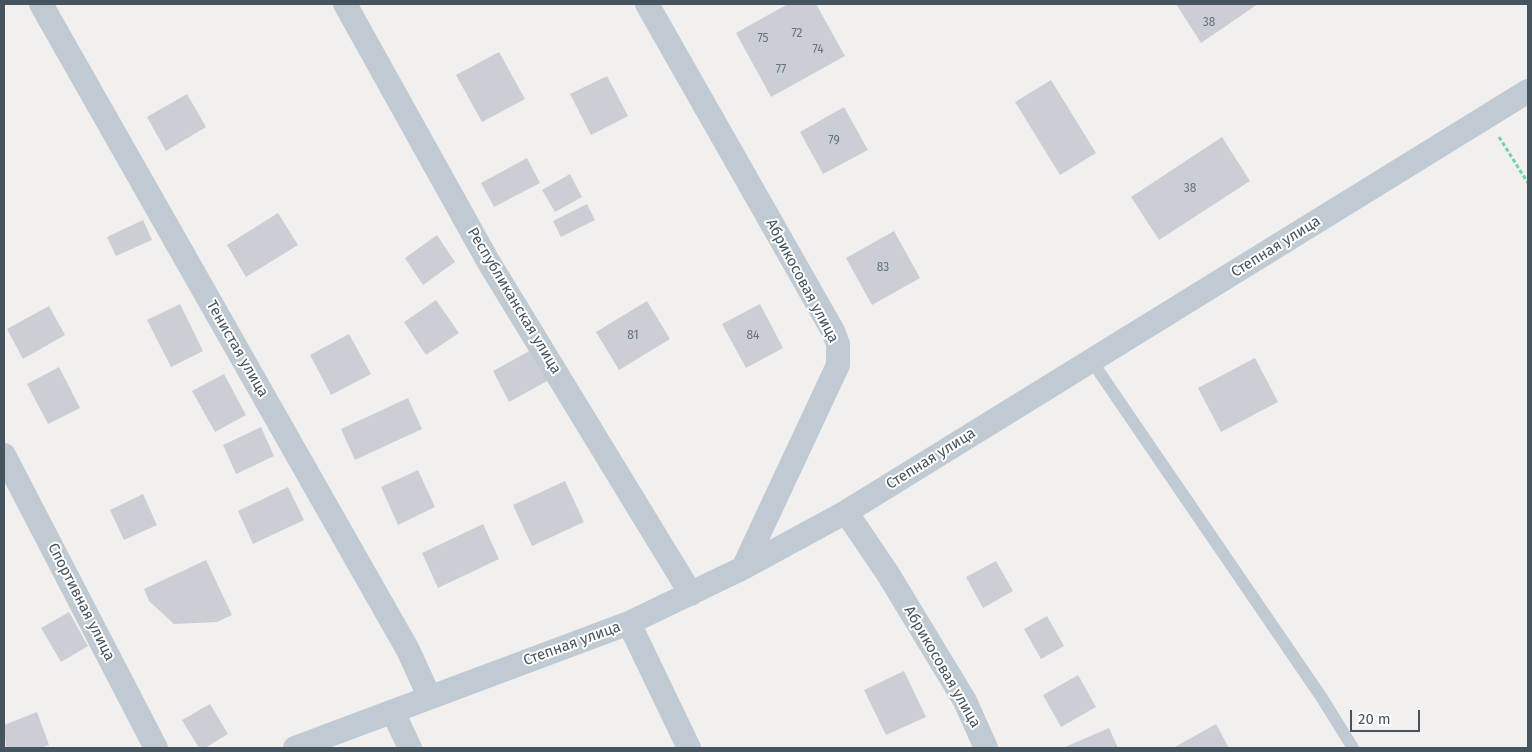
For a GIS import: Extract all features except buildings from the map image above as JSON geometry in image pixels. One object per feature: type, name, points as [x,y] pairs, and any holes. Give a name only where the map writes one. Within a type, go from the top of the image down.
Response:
[{"type":"street","name":"Тенистая улица","points":[[41,4],[404,641],[429,696]]},
{"type":"street","name":"Республиканская улица","points":[[345,4],[488,261],[691,594]]},
{"type":"street","name":"Абрикосовая улица","points":[[647,4],[833,332],[838,344],[838,365],[742,568]]},
{"type":"street","name":"Степная улица","points":[[295,748],[630,622],[742,568],[846,512],[1528,91]]},
{"type":"street","name":"Спортивная улица","points":[[4,456],[156,748]]},
{"type":"street","name":"Абрикосовая улица","points":[[846,512],[888,574],[965,701],[986,748]]},
{"type":"street","points":[[630,622],[689,748]]},
{"type":"street","points":[[393,712],[410,748]]},
{"type":"lane","points":[[1091,360],[1322,698],[1353,748]]},
{"type":"path","points":[[1487,117],[1528,183]]}]
